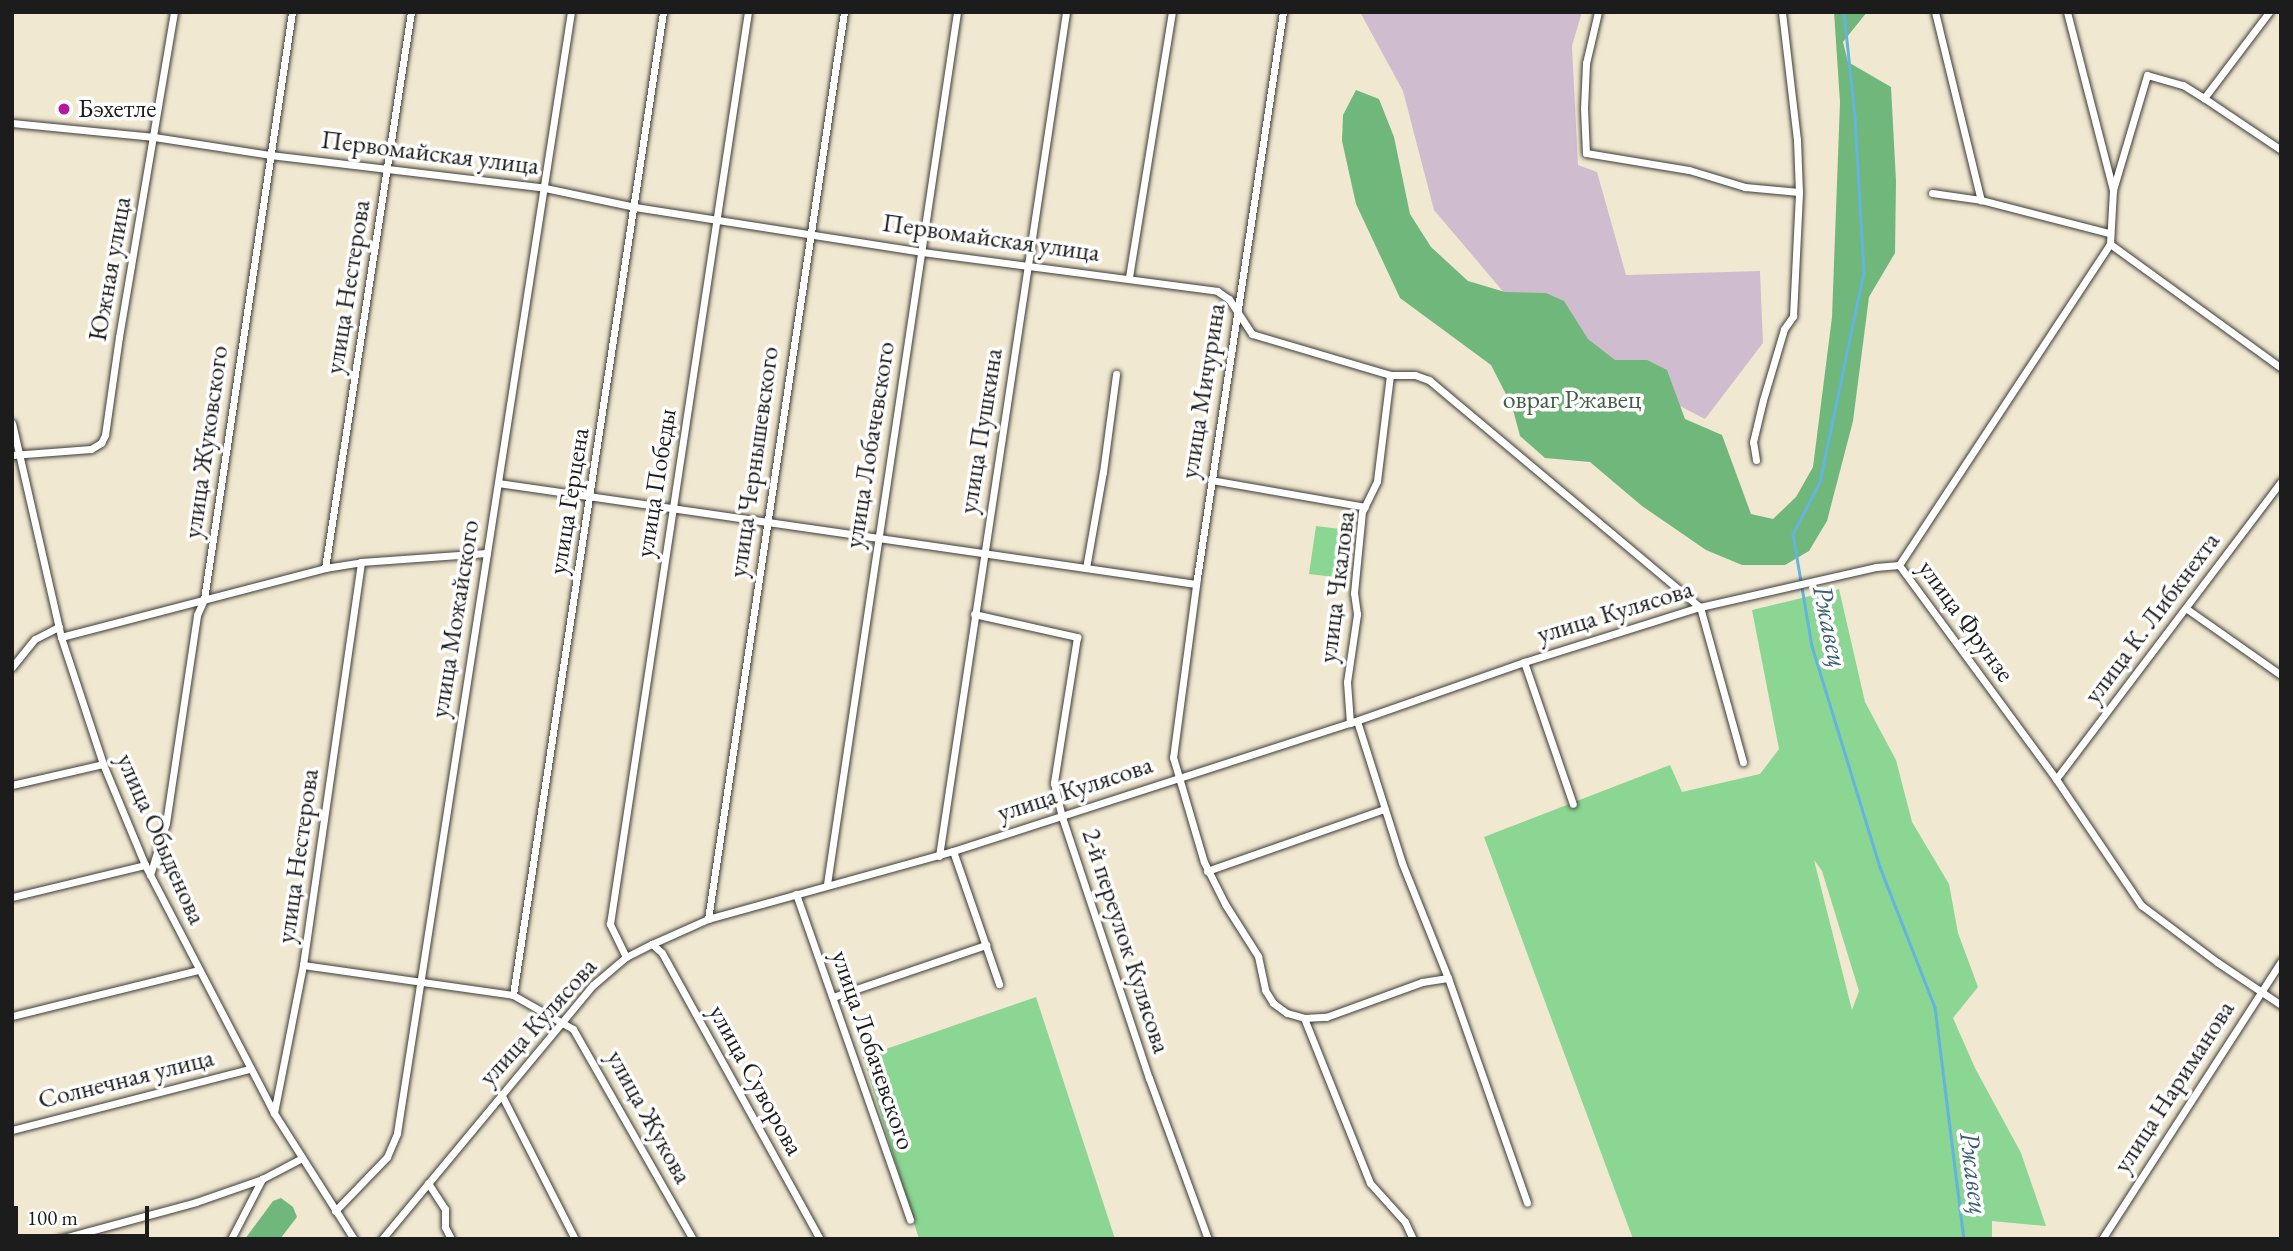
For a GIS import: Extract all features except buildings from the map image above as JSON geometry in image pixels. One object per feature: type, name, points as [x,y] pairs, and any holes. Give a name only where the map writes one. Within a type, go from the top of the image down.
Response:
[{"type":"street","name":"Южная улица","points":[[16,455],[91,449],[102,443],[105,435],[174,12]]},
{"type":"street","name":"улица Жуковского","points":[[150,875],[166,823],[197,615],[204,598],[292,12]]},
{"type":"street","name":"улица Нестерова","points":[[325,568],[411,12]]},
{"type":"street","name":"улица Можайского","points":[[335,1211],[387,1157],[397,1133],[571,12]]},
{"type":"street","name":"улица Герцена","points":[[513,995],[663,12]]},
{"type":"street","name":"улица Победы","points":[[626,957],[610,924],[748,12]]},
{"type":"street","name":"улица Чернышевского","points":[[708,919],[808,233],[844,12]]},
{"type":"street","name":"улица Лобачевского","points":[[827,884],[957,12]]},
{"type":"street","name":"улица Пушкина","points":[[939,856],[1066,12]]},
{"type":"street","points":[[1129,277],[1172,12]]},
{"type":"street","name":"улица Мичурина","points":[[1283,12],[1211,480],[1173,757],[1207,871],[1258,956],[1265,990],[1273,1003],[1287,1013],[1304,1018]]},
{"type":"street","points":[[1598,12],[1586,63],[1586,153],[1689,170],[1745,187],[1799,192]]},
{"type":"street","points":[[1756,460],[1753,442],[1763,400],[1784,329],[1793,316],[1799,192],[1797,140],[1782,12]]},
{"type":"street","points":[[1935,12],[1981,200]]},
{"type":"street","points":[[2067,12],[2113,190]]},
{"type":"street","points":[[2204,98],[2269,12]]},
{"type":"street","points":[[2281,150],[2183,85],[2147,75],[2113,190],[2109,233],[2110,244],[2281,368]]},
{"type":"street","name":"Первомайская улица","points":[[12,123],[154,137],[270,155],[388,167],[545,188],[635,207],[922,251],[1217,291],[1229,299],[1236,314],[1252,334],[1390,375],[1415,374],[1429,380],[1700,607]]},
{"type":"street","points":[[1932,193],[1981,200],[2109,233]]},
{"type":"street","name":"улица Фрунзе","points":[[2110,244],[1899,565],[2056,779],[2141,905],[2281,1004]]},
{"type":"street","points":[[1086,568],[1103,472],[1116,374]]},
{"type":"street","name":"улица Чкалова","points":[[1390,375],[1377,481],[1365,507],[1354,593],[1357,614],[1347,682],[1353,722],[1527,1202]]},
{"type":"street","name":"улица Обыденова","points":[[12,423],[16,455],[61,637],[103,764],[145,865],[274,1113],[354,1239]]},
{"type":"street","points":[[1211,480],[1365,507]]},
{"type":"street","name":"улица К. Либкнехта","points":[[2056,779],[2187,610],[2281,481]]},
{"type":"street","points":[[498,483],[673,506],[1196,584]]},
{"type":"street","points":[[61,637],[325,568],[361,562],[487,553]]},
{"type":"street","name":"улица Нестерова","points":[[274,1113],[303,965],[361,562]]},
{"type":"street","name":"улица Кулясова","points":[[382,1239],[593,985],[626,957],[708,919],[827,884],[939,856],[1353,722],[1524,662],[1700,607],[1876,567],[1899,565]]},
{"type":"street","points":[[1700,607],[1743,762]]},
{"type":"street","points":[[2187,610],[2281,675]]},
{"type":"street","name":"2-й переулок Кулясова","points":[[974,614],[1077,637],[1054,783],[1062,817],[1149,1078],[1208,1239]]},
{"type":"street","points":[[12,667],[35,639],[59,626]]},
{"type":"street","points":[[1524,662],[1573,804]]},
{"type":"street","points":[[12,785],[103,764]]},
{"type":"street","points":[[1207,871],[1384,809]]},
{"type":"street","points":[[953,851],[999,984]]},
{"type":"street","points":[[12,897],[145,865]]},
{"type":"street","name":"улица Лобачевского","points":[[796,894],[910,1220]]},
{"type":"street","name":"улица Суворова","points":[[652,944],[662,953],[820,1239]]},
{"type":"street","points":[[833,997],[986,945]]},
{"type":"street","name":"улица Нариманова","points":[[2102,1237],[2281,961]]},
{"type":"street","points":[[303,965],[513,995]]},
{"type":"street","points":[[12,1016],[198,970]]},
{"type":"street","points":[[1413,1239],[1405,1222],[1370,1183],[1304,1018],[1326,1017],[1422,982],[1448,978]]},
{"type":"street","name":"улица Жукова","points":[[513,995],[573,1029],[580,1038],[693,1239]]},
{"type":"street","name":"Солнечная улица","points":[[12,1130],[250,1069]]},
{"type":"street","points":[[501,1094],[575,1239]]},
{"type":"street","points":[[60,1239],[183,1206],[262,1179],[302,1158]]},
{"type":"street","points":[[231,1239],[262,1179]]},
{"type":"street","points":[[428,1183],[445,1209],[445,1227],[451,1239]]},
{"type":"shaded area","points":[[1360,12],[1582,12],[1572,46],[1578,165],[1597,172],[1626,275],[1760,271],[1763,343],[1705,419],[1610,370],[1506,295],[1434,210],[1403,91]]},
{"type":"green space","name":"овраг Ржавец","points":[[1834,12],[1867,12],[1843,42],[1848,62],[1891,87],[1896,181],[1895,253],[1869,297],[1853,421],[1827,521],[1809,551],[1785,565],[1742,565],[1706,550],[1642,506],[1590,462],[1545,458],[1520,436],[1512,406],[1491,365],[1400,298],[1356,204],[1342,141],[1343,115],[1356,90],[1379,99],[1394,137],[1410,214],[1431,247],[1468,281],[1505,292],[1546,293],[1564,301],[1588,339],[1615,360],[1647,360],[1667,370],[1685,419],[1722,435],[1751,514],[1773,519],[1796,497],[1813,467],[1832,317],[1840,102]]},
{"type":"green space","points":[[1316,526],[1340,529],[1334,577],[1309,574]]},
{"type":"green space","points":[[1839,589],[1865,702],[1896,760],[1912,822],[1949,884],[1958,933],[1978,987],[1953,1018],[1975,1068],[2021,1153],[2046,1226],[1992,1221],[1992,1239],[1633,1239],[1484,837],[1670,765],[1682,792],[1760,774],[1779,749],[1752,610]],"holes":[[[1814,860],[1822,871],[1859,991],[1852,1010]]]},
{"type":"green space","points":[[1036,997],[1115,1239],[919,1239],[863,1057]]},
{"type":"green space","points":[[281,1198],[293,1207],[297,1217],[280,1239],[245,1239],[273,1201]]},
{"type":"waterway","name":"Ржавец","points":[[1844,12],[1855,117],[1864,272],[1820,482],[1793,534],[1812,646],[1880,867],[1935,1007],[1964,1239]]},
{"type":"place","name":"Бэхетле","points":[[64,109]]}]
